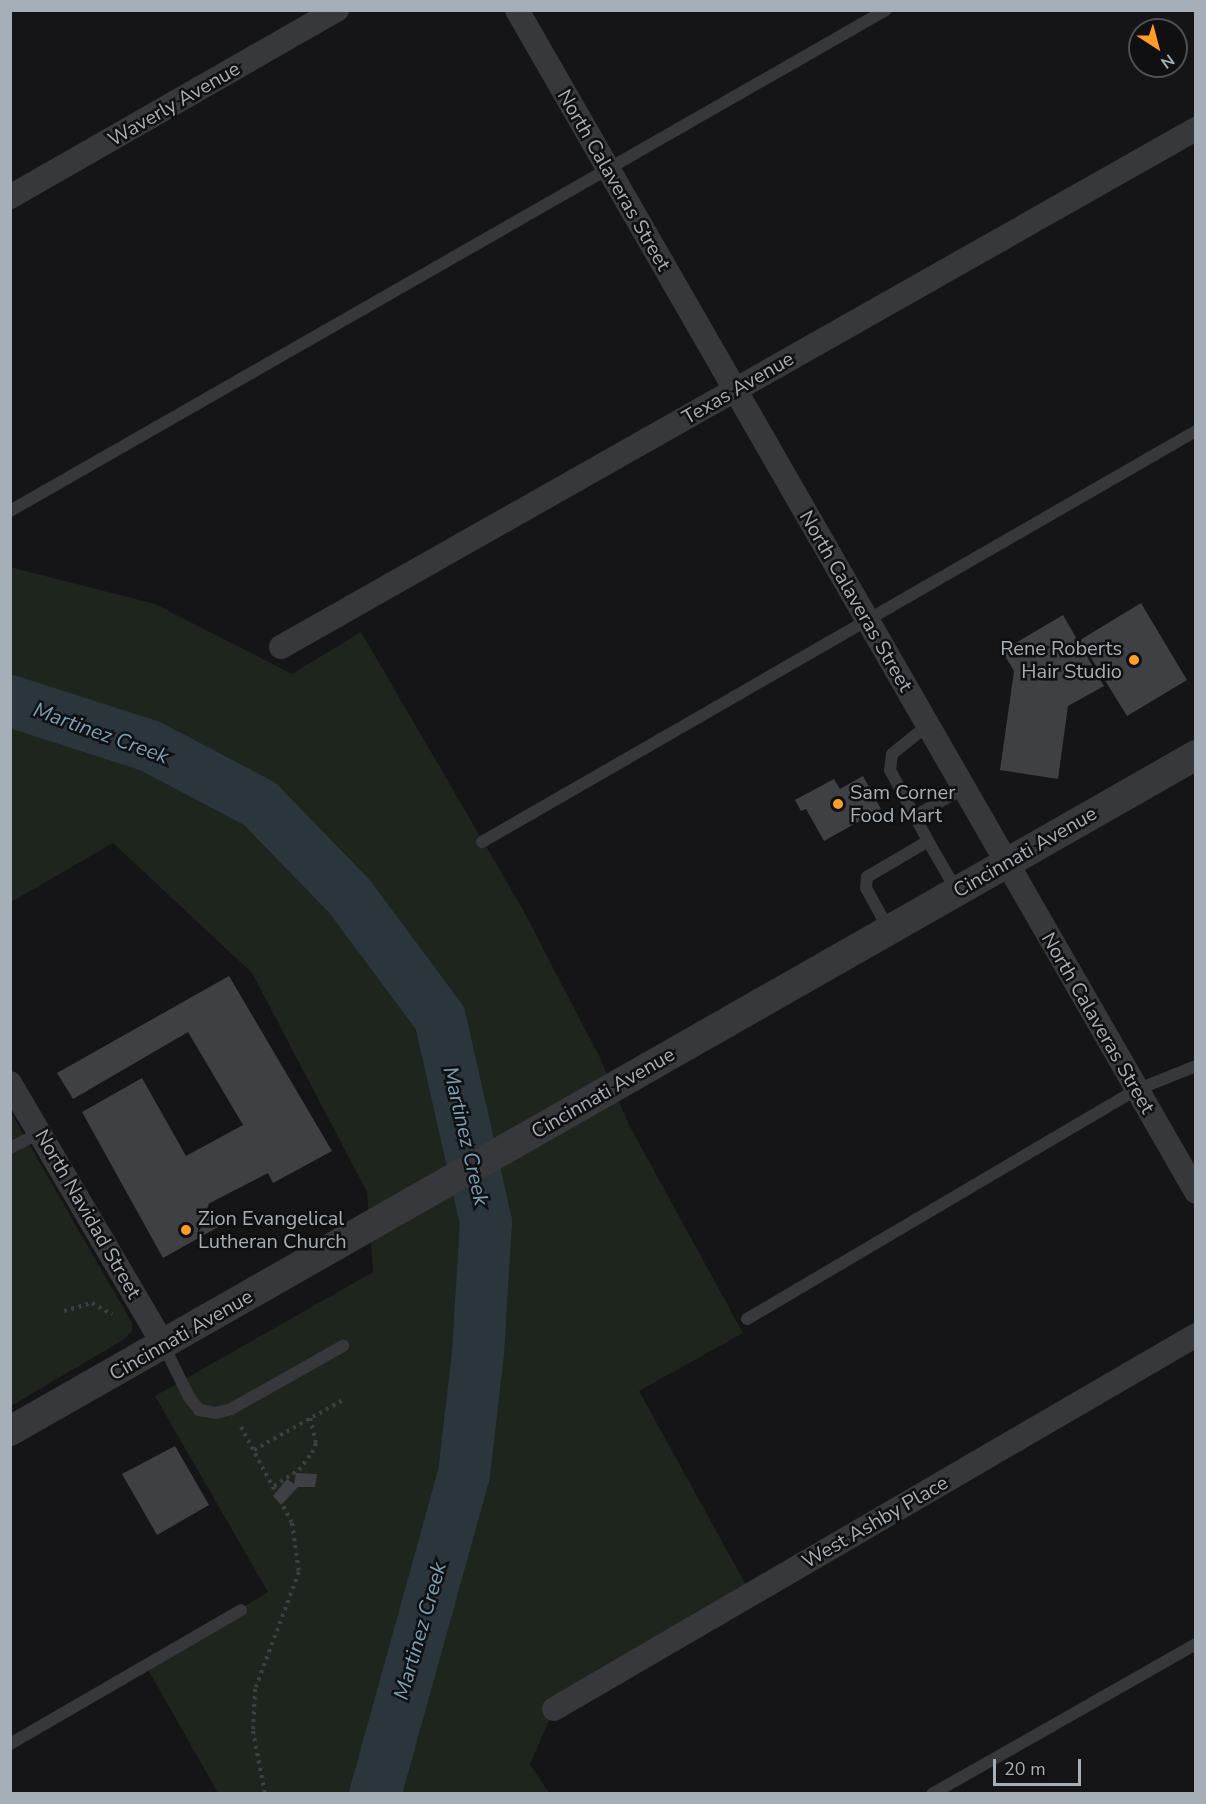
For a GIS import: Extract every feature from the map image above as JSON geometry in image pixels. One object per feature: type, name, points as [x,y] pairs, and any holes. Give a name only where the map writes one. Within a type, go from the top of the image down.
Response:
[{"type":"street","name":"Waverly Avenue","points":[[10,197],[336,10]]},
{"type":"street","name":"North Calaveras Street","points":[[517,10],[1196,1192]]},
{"type":"street","name":"Texas Avenue","points":[[281,647],[1196,129]]},
{"type":"street","name":"Cincinnati Avenue","points":[[10,1431],[164,1346],[364,1229],[1196,755]]},
{"type":"street","name":"North Navidad Street","points":[[10,1083],[41,1132],[164,1346]]},
{"type":"street","name":"West Ashby Place","points":[[554,1709],[1196,1335]]},
{"type":"lane","points":[[10,511],[886,10]]},
{"type":"lane","points":[[482,842],[1196,430]]},
{"type":"lane","points":[[928,726],[892,754],[890,770],[957,891]]},
{"type":"lane","points":[[915,816],[964,788]]},
{"type":"lane","points":[[889,930],[866,888],[867,877],[928,841]]},
{"type":"lane","points":[[747,1319],[1136,1090],[1196,1066]]},
{"type":"lane","points":[[10,1148],[41,1132]]},
{"type":"lane","points":[[164,1346],[199,1410],[216,1413],[231,1409],[343,1346]]},
{"type":"lane","points":[[10,1744],[241,1610]]},
{"type":"lane","points":[[932,1794],[1196,1644]]},
{"type":"path","points":[[64,1311],[92,1303],[118,1317]]},
{"type":"path","points":[[254,1450],[343,1400]]},
{"type":"path","points":[[231,1409],[292,1523],[299,1572],[255,1689],[253,1731],[265,1794]]},
{"type":"path","points":[[274,1486],[299,1470],[312,1453],[316,1443],[310,1418]]},
{"type":"shaded area","points":[[10,567],[155,604],[292,674],[361,632],[522,908],[600,1058],[629,1125],[743,1333],[639,1391],[751,1594],[554,1709],[530,1764],[549,1793],[218,1793],[146,1666],[268,1592],[155,1396],[373,1272],[367,1192],[252,973],[113,843],[11,902]]},
{"type":"shaded area","points":[[10,1111],[132,1323],[132,1331],[123,1340],[11,1406]]},
{"type":"building","name":"Rene Roberts Hair Studio","points":[[1141,603],[1187,680],[1127,716],[1080,640]]},
{"type":"building","points":[[1063,615],[1104,686],[1068,706],[1058,779],[1000,770],[1014,671],[1002,651]]},
{"type":"building","name":"Sam Corner Food Mart","points":[[863,776],[881,809],[824,841],[806,809],[801,811],[795,800],[834,779],[840,789]]},
{"type":"building","points":[[229,976],[332,1151],[273,1183],[268,1173],[208,1204],[220,1226],[163,1258],[82,1112],[142,1078],[186,1156],[243,1125],[188,1032],[73,1099],[57,1073]]},
{"type":"building","points":[[175,1446],[209,1505],[157,1535],[122,1474]]},
{"type":"building","points":[[296,1473],[317,1474],[315,1487],[298,1487],[281,1505],[273,1496],[287,1479],[294,1484]]},
{"type":"waterway","name":"Martinez Creek","points":[[10,701],[150,746],[260,804],[350,897],[440,1018],[486,1222],[478,1353],[464,1474],[375,1794]]},
{"type":"place","name":"Rene Roberts Hair Studio","points":[[1134,660]]},
{"type":"place","name":"Sam Corner Food Mart","points":[[838,804]]},
{"type":"place","name":"Zion Evangelical Lutheran Church","points":[[186,1230]]}]
